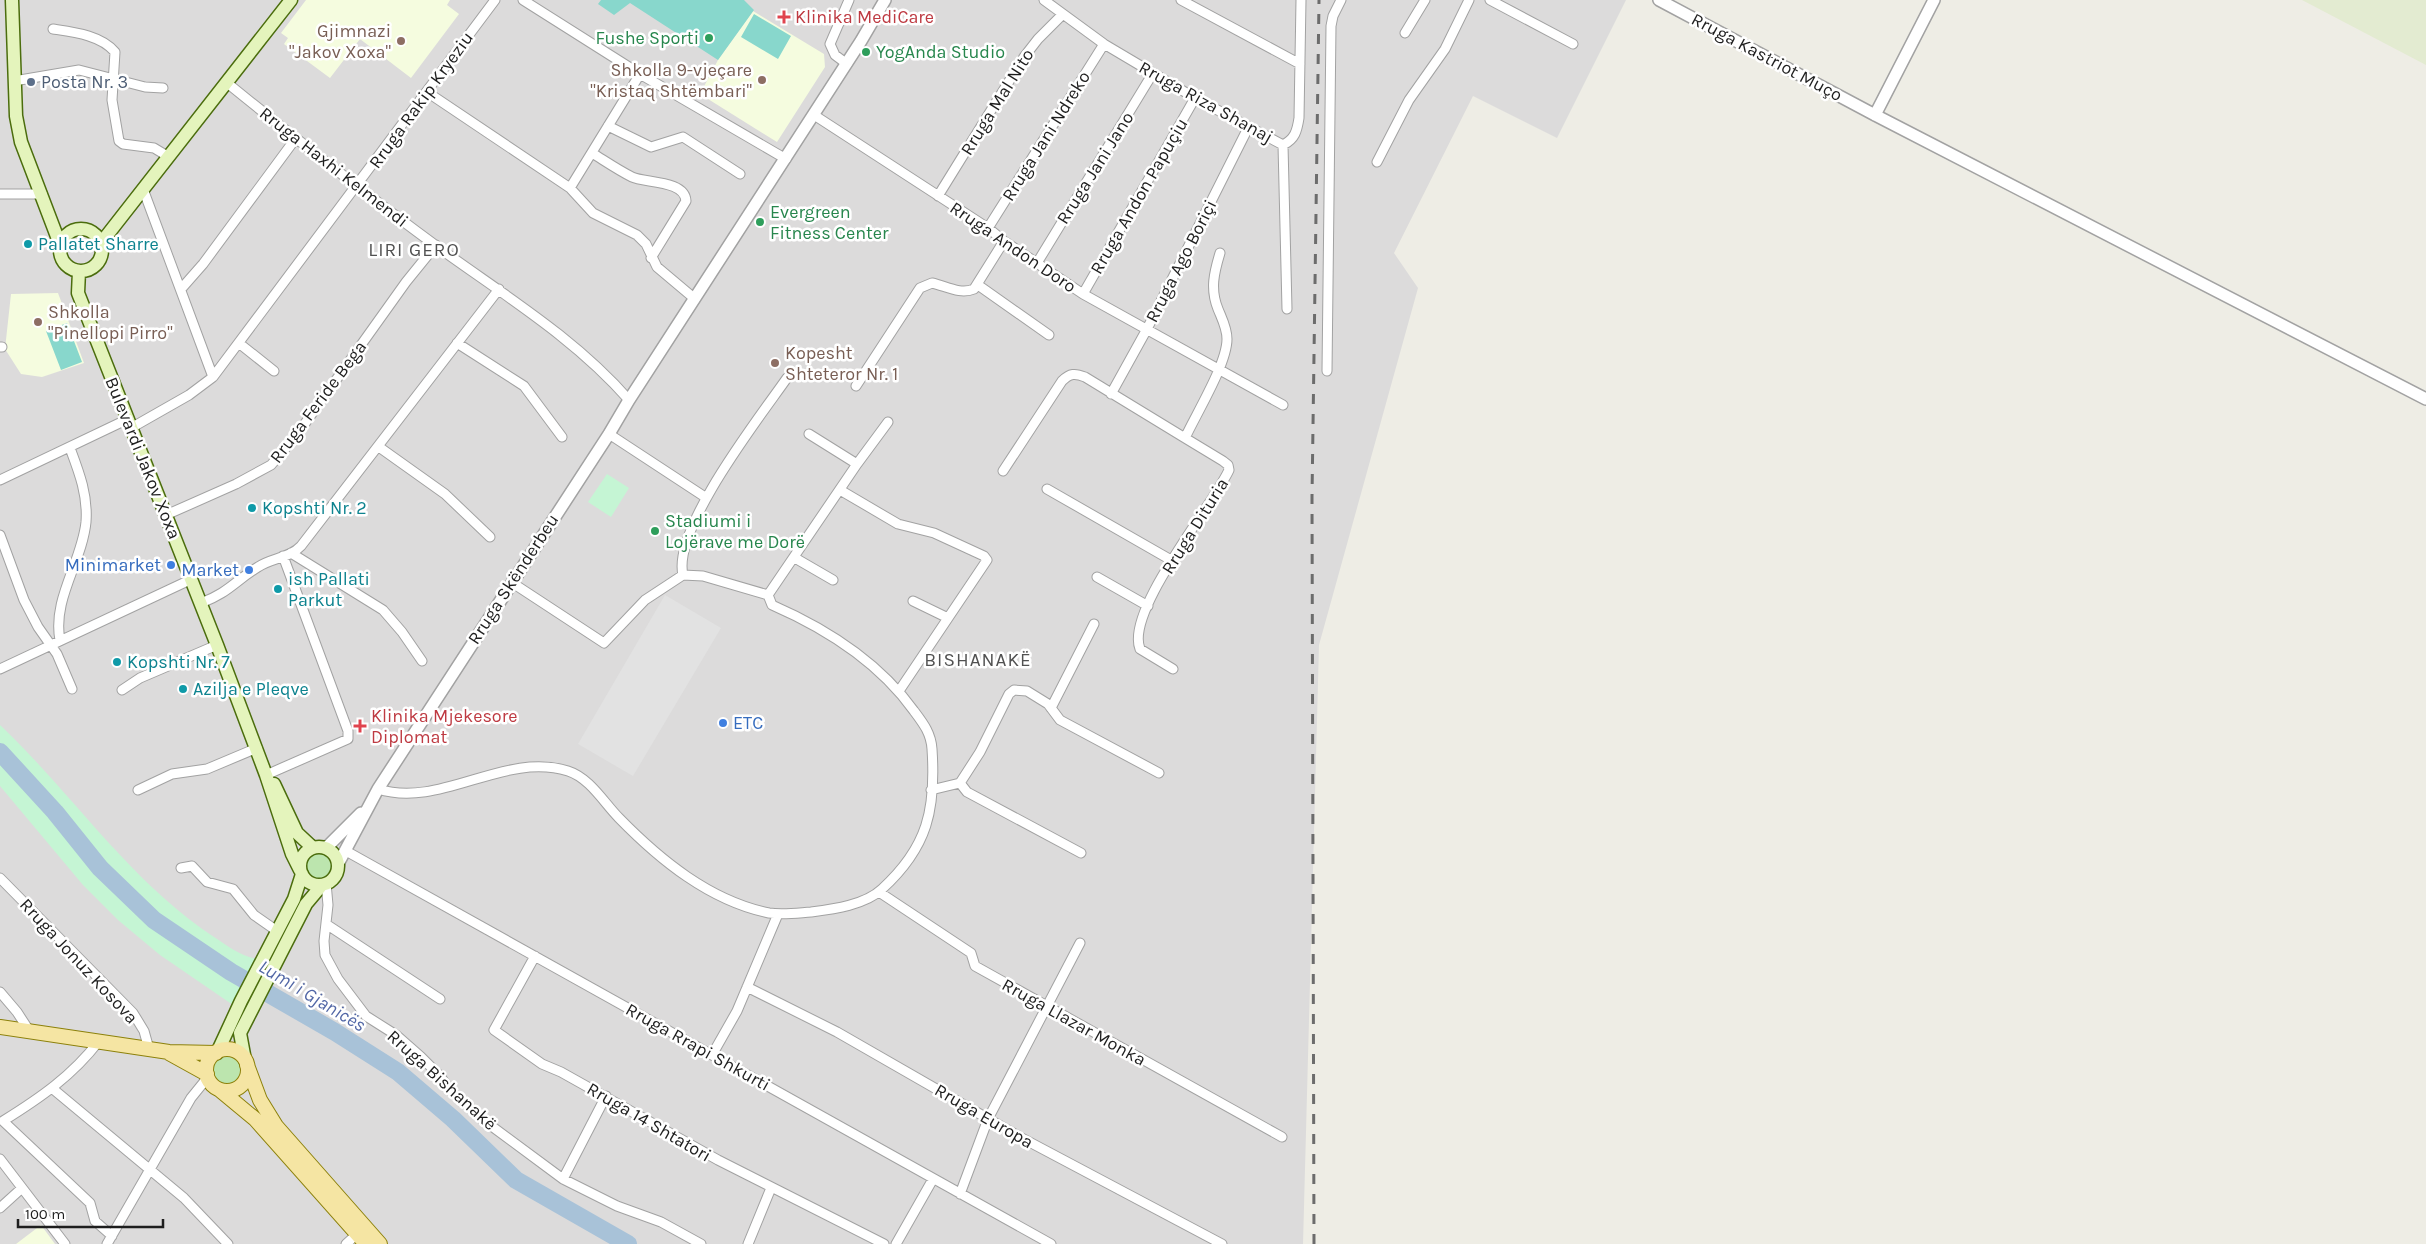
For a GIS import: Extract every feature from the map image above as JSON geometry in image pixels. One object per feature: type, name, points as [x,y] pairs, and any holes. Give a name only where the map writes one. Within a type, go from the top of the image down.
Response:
[{"type":"main road","points":[[12,0],[16,116],[21,142],[42,194],[65,263],[79,271],[89,269],[98,263],[102,253],[101,243],[94,234],[79,230],[65,237],[61,247]]},
{"type":"main road","points":[[101,243],[291,0]]},
{"type":"main road","name":"Bulevardi Jakov Xoxa","points":[[79,271],[78,293],[192,579],[257,748],[292,854],[301,872]]},
{"type":"main road","name":"Bulevardi Jakov Xoxa","points":[[266,774],[279,793],[297,833],[312,848]]},
{"type":"main road","points":[[208,1076],[208,1063],[246,1004],[263,971],[306,904],[324,884],[336,876],[338,864],[333,852],[326,848],[312,848],[302,856],[299,888],[277,931],[263,971]]},
{"type":"main road","points":[[301,872],[312,884],[324,884]]},
{"type":"main road","points":[[220,1090],[230,1091],[241,1086],[247,1075],[240,1033],[246,1004]]},
{"type":"main road","points":[[0,1028],[168,1052],[216,1053],[232,1050],[240,1054],[246,1063],[260,1100],[276,1126],[380,1244]]},
{"type":"main road","points":[[168,1052],[208,1076],[214,1086],[255,1119],[362,1239]]},
{"type":"street","name":"Rruga Rakip Kryeziu","points":[[0,480],[129,424],[189,395],[213,377],[240,344],[495,0]]},
{"type":"street","points":[[523,0],[640,74],[786,159]]},
{"type":"street","points":[[847,64],[835,55],[830,44],[849,0]]},
{"type":"street","name":"Rruga Skënderbeu","points":[[338,864],[366,808],[378,789],[609,434],[629,400],[696,300],[847,64],[885,0]]},
{"type":"street","name":"Rruga Riza Shanaj","points":[[1044,0],[1104,44],[1248,128],[1283,145],[1287,309]]},
{"type":"street","points":[[1181,0],[1300,64]]},
{"type":"street","points":[[1283,145],[1292,140],[1297,131],[1300,0]]},
{"type":"street","points":[[1327,371],[1331,26],[1333,16],[1341,0]]},
{"type":"street","points":[[1405,33],[1425,0]]},
{"type":"street","points":[[1377,162],[1409,100],[1444,49],[1469,0]]},
{"type":"street","points":[[1490,0],[1573,44]]},
{"type":"street","name":"Rruga Kastriot Muço","points":[[1659,0],[1874,115],[2098,228],[2245,307],[2426,399]]},
{"type":"street","points":[[1874,115],[1934,0]]},
{"type":"street","name":"Rruga Mal Nito","points":[[938,196],[1024,57],[1038,39],[1063,14]]},
{"type":"street","points":[[53,29],[74,32],[110,45],[115,52],[113,112],[119,141],[123,144],[154,148],[169,157]]},
{"type":"street","name":"Rruga Jani Ndreko","points":[[988,228],[1104,44]]},
{"type":"street","points":[[14,81],[79,70],[145,87],[163,88]]},
{"type":"street","name":"Rruga Jani Jano","points":[[1037,263],[1154,73]]},
{"type":"street","points":[[570,188],[640,74]]},
{"type":"street","name":"Rruga Haxhi Kelmendi","points":[[226,82],[358,186],[436,245],[499,289],[582,353],[609,377],[629,400]]},
{"type":"street","points":[[428,92],[570,188],[580,202],[594,213],[637,235],[646,244],[651,258],[657,267],[696,300]]},
{"type":"street","name":"Rruga Andon Papuçiu","points":[[1083,294],[1195,98]]},
{"type":"street","name":"Rruga Andon Doro","points":[[814,115],[988,228],[1004,241],[1083,294],[1283,405]]},
{"type":"street","points":[[608,126],[651,147],[683,138],[740,174]]},
{"type":"street","name":"Rruga Ago Boriçi","points":[[1111,394],[1147,329],[1248,128]]},
{"type":"street","points":[[181,289],[203,264],[296,138]]},
{"type":"street","points":[[592,153],[634,178],[658,181],[682,192],[686,197],[686,201],[651,258]]},
{"type":"street","points":[[143,189],[213,377]]},
{"type":"street","points":[[0,194],[42,194]]},
{"type":"street","points":[[856,386],[920,288],[932,283],[967,292],[978,285],[1004,241]]},
{"type":"street","name":"Rruga Feride Bega","points":[[166,515],[236,484],[271,465],[296,436],[406,282],[436,245]]},
{"type":"street","points":[[1003,471],[1068,376],[1076,374],[1085,377],[1185,438],[1219,368],[1227,337],[1213,294],[1215,271],[1220,253]]},
{"type":"street","points":[[978,285],[1049,336]]},
{"type":"street","points":[[201,603],[227,591],[259,566],[287,555],[301,546],[499,289]]},
{"type":"street","points":[[457,343],[524,386],[562,437]]},
{"type":"street","points":[[240,344],[274,372]]},
{"type":"street","points":[[683,575],[683,557],[706,497],[787,378]]},
{"type":"street","points":[[768,595],[795,558],[857,464],[888,422]]},
{"type":"street","points":[[609,434],[706,497]]},
{"type":"street","points":[[809,434],[857,464]]},
{"type":"street","name":"Rruga Dituria","points":[[1173,669],[1140,649],[1138,633],[1148,606],[1171,560],[1229,470],[1228,465],[1223,461],[1185,438]]},
{"type":"street","points":[[378,447],[445,494],[490,537]]},
{"type":"street","points":[[60,640],[58,616],[86,524],[84,492],[70,448]]},
{"type":"street","points":[[1046,489],[1171,560]]},
{"type":"street","points":[[840,490],[898,524],[934,533],[987,558],[986,563],[899,691]]},
{"type":"street","points":[[0,535],[24,600],[38,627],[51,645],[72,689]]},
{"type":"street","points":[[287,555],[383,610],[402,632],[422,661]]},
{"type":"street","points":[[266,774],[348,739],[348,732],[287,555]]},
{"type":"street","points":[[795,558],[833,580]]},
{"type":"street","points":[[511,582],[604,643],[645,600],[683,575],[704,576],[768,595]]},
{"type":"street","points":[[1097,577],[1148,606]]},
{"type":"street","points":[[0,669],[192,579]]},
{"type":"street","points":[[378,789],[393,792],[418,792],[516,768],[547,767],[568,771],[581,777],[620,820],[677,871],[704,888],[737,903],[778,914],[831,909],[870,898],[907,862],[920,843],[928,820],[931,790],[931,737],[899,691],[882,675],[841,642],[804,619],[772,605],[768,595]]},
{"type":"street","points":[[913,601],[948,618]]},
{"type":"street","points":[[1051,708],[1094,624]]},
{"type":"street","points":[[122,690],[140,678],[217,644]]},
{"type":"street","points":[[931,790],[960,783],[980,752],[1009,694],[1014,690],[1027,692],[1051,708],[1060,720],[1159,773]]},
{"type":"street","points":[[138,790],[172,774],[207,769],[257,748]]},
{"type":"street","points":[[960,783],[967,792],[1081,853]]},
{"type":"street","points":[[326,848],[366,808]]},
{"type":"street","name":"Rruga Rrapi Shkurti","points":[[346,851],[1051,1244]]},
{"type":"street","points":[[181,868],[192,866],[206,882],[233,889],[254,915],[277,931]]},
{"type":"street","name":"Rruga Jonuz Kosova","points":[[0,878],[133,1013],[144,1031],[148,1049]]},
{"type":"street","name":"Rruga Bishanakë","points":[[324,884],[328,905],[324,950],[328,963],[361,1011],[415,1052],[440,1076],[450,1090],[490,1125],[563,1179],[617,1206],[661,1222],[701,1244]]},
{"type":"street","name":"Rruga Llazar Monka","points":[[878,892],[971,953],[975,966],[1282,1137]]},
{"type":"street","points":[[712,1055],[747,987],[778,914]]},
{"type":"street","points":[[326,924],[440,999]]},
{"type":"street","points":[[960,1194],[988,1119],[1080,943]]},
{"type":"street","name":"Rruga 14 Shtatori","points":[[535,956],[494,1030],[542,1064],[606,1096],[771,1188],[884,1244]]},
{"type":"street","name":"Rruga Europa","points":[[747,987],[837,1032],[988,1119],[1222,1244]]},
{"type":"street","points":[[0,992],[17,1012],[30,1032]]},
{"type":"street","points":[[98,1041],[77,1067],[53,1089],[3,1121],[90,1203],[95,1221],[110,1240],[191,1098],[208,1076]]},
{"type":"street","points":[[53,1089],[184,1198],[228,1244]]},
{"type":"street","points":[[563,1179],[606,1096]]},
{"type":"street","points":[[0,1159],[65,1244]]},
{"type":"street","points":[[896,1244],[934,1179]]},
{"type":"street","points":[[0,1208],[22,1188]]},
{"type":"street","points":[[748,1244],[771,1188]]},
{"type":"street","points":[[346,1244],[362,1239]]},
{"type":"shaded area","points":[[0,0],[1626,0],[1557,138],[1473,96],[1394,253],[1418,288],[1319,645],[1303,1244],[0,1244]]},
{"type":"shaded area","name":"Gjimnazi \"Jakov Xoxa\"","points":[[306,0],[450,0],[447,5],[459,14],[411,78],[360,39],[330,78],[284,44],[288,38],[281,33]]},
{"type":"shaded area","name":"Fushe Sporti","points":[[601,0],[744,0],[754,10],[718,60],[630,3],[614,15],[598,4]]},
{"type":"shaded area","points":[[2302,0],[2426,0],[2426,65]]},
{"type":"shaded area","name":"Shkolla 9-vjeçare \"Kristaq Shtëmbari\"","points":[[753,11],[824,54],[825,67],[777,142],[700,94],[718,60]]},
{"type":"shaded area","points":[[754,14],[791,36],[778,59],[741,37]]},
{"type":"shaded area","name":"Shkolla \"Pinellopi Pirro\"","points":[[58,293],[84,363],[42,377],[21,374],[5,349],[11,294]]},
{"type":"shaded area","points":[[67,323],[82,362],[61,370],[46,331]]},
{"type":"shaded area","points":[[607,474],[629,488],[611,517],[588,502]]},
{"type":"shaded area","points":[[665,595],[721,628],[633,776],[578,744]]},
{"type":"shaded area","points":[[0,725],[52,779],[102,836],[155,890],[214,937],[240,953],[257,959],[233,1005],[160,955],[118,920],[83,885],[0,786]]},
{"type":"shaded area","points":[[41,1225],[55,1244],[16,1244]]},
{"type":"green space","points":[[319,852],[329,856],[333,866],[329,876],[319,880],[309,876],[305,866],[309,856]]},
{"type":"green space","points":[[227,1057],[237,1061],[241,1071],[237,1081],[227,1085],[217,1081],[213,1071],[217,1061]]},
{"type":"waterway","name":"Lumi i Gjanicës","points":[[0,752],[55,812],[100,868],[154,920],[231,972],[335,1032],[398,1072],[453,1119],[516,1180],[628,1244]]},
{"type":"railway","points":[[1314,1244],[1312,497],[1319,0]]},
{"type":"place","name":"Klinika MediCare","points":[[784,17]]},
{"type":"place","name":"Fushe Sporti","points":[[709,38]]},
{"type":"place","name":"Gjimnazi \"Jakov Xoxa\"","points":[[401,41]]},
{"type":"place","name":"YogAnda Studio","points":[[866,52]]},
{"type":"place","name":"Shkolla 9-vjeçare \"Kristaq Shtëmbari\"","points":[[762,80]]},
{"type":"place","name":"Posta Nr. 3","points":[[31,82]]},
{"type":"place","name":"Evergreen Fitness Center","points":[[760,222]]},
{"type":"place","name":"Pallatet Sharre","points":[[28,244]]},
{"type":"place","name":"Shkolla \"Pinellopi Pirro\"","points":[[38,322]]},
{"type":"place","name":"Kopesht Shteteror Nr. 1","points":[[775,363]]},
{"type":"place","name":"Kopshti Nr. 2","points":[[252,508]]},
{"type":"place","name":"Stadiumi i Lojërave me Dorë","points":[[655,531]]},
{"type":"place","name":"Minimarket","points":[[171,565]]},
{"type":"place","name":"Market","points":[[249,570]]},
{"type":"place","name":"ish Pallati Parkut","points":[[278,589]]},
{"type":"place","name":"Kopshti Nr. 7","points":[[117,662]]},
{"type":"place","name":"Azilja e Pleqve","points":[[183,689]]},
{"type":"place","name":"ETC","points":[[723,723]]},
{"type":"place","name":"Klinika Mjekesore Diplomat","points":[[360,726]]},
{"type":"district","name":"LIRI GERO","points":[[414,250]]},
{"type":"district","name":"BISHANAKË","points":[[978,660]]}]
